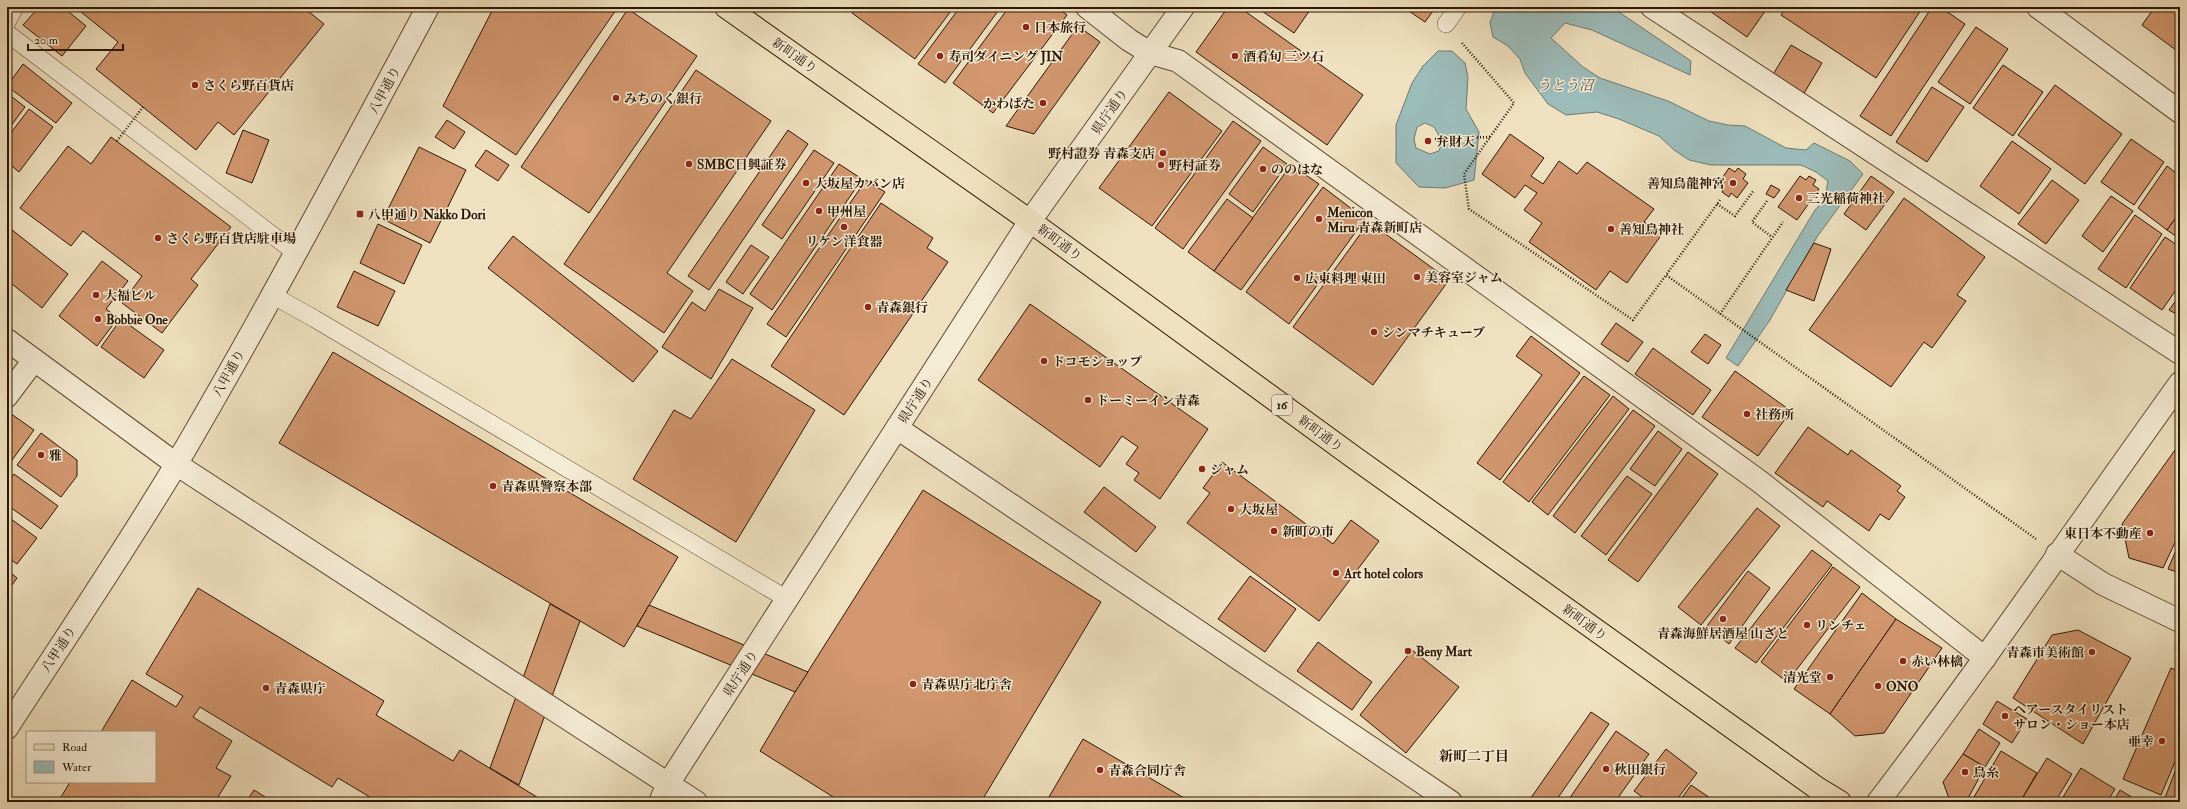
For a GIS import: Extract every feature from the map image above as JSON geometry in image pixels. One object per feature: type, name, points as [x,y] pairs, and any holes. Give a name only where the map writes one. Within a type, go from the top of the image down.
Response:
[{"type":"main road","name":"新町通り","points":[[726,7],[1030,221],[1358,460],[1810,784],[1840,802]]},
{"type":"street","name":"八甲通り","points":[[7,728],[176,464],[296,253],[428,7]]},
{"type":"street","points":[[1087,7],[1129,40],[1150,53],[1178,60],[1759,481],[1985,658]]},
{"type":"street","name":"県庁通り","points":[[664,793],[1030,221],[1184,7]]},
{"type":"street","points":[[1652,7],[2180,353]]},
{"type":"street","points":[[2038,7],[2180,112]]},
{"type":"street","points":[[7,340],[176,464],[664,793],[696,802]]},
{"type":"street","points":[[7,396],[34,360]]},
{"type":"street","points":[[1878,802],[1985,658],[2057,554],[2180,383]]},
{"type":"street","points":[[897,428],[1451,802]]},
{"type":"street","points":[[2057,554],[2103,584],[2180,621]]},
{"type":"lane","points":[[7,22],[15,7]]},
{"type":"lane","points":[[1446,24],[1458,7]]},
{"type":"lane","points":[[7,33],[296,253]]},
{"type":"lane","points":[[272,295],[322,323],[787,599]]},
{"type":"path","points":[[1446,24],[1514,104],[1464,174],[1468,210],[1633,320],[1720,200]]},
{"type":"path","points":[[117,141],[143,107]]},
{"type":"path","points":[[1435,140],[1490,137]]},
{"type":"path","points":[[1717,204],[1735,216],[1754,190]]},
{"type":"path","points":[[1767,201],[1752,222],[1772,237]]},
{"type":"path","points":[[1720,314],[1783,222]]},
{"type":"path","points":[[1666,275],[2038,540]]},
{"type":"water","name":"うとう沼","points":[[1496,7],[1608,7],[1616,10],[1691,61],[1690,75],[1592,30],[1565,23],[1551,38],[1583,67],[1600,78],[1668,101],[1709,121],[1728,125],[1745,126],[1786,148],[1806,150],[1814,143],[1850,161],[1863,174],[1817,237],[1770,320],[1738,366],[1726,358],[1815,210],[1825,199],[1828,181],[1816,172],[1801,165],[1711,165],[1689,160],[1674,150],[1659,136],[1619,119],[1597,112],[1566,115],[1548,104],[1525,73],[1520,59],[1508,46],[1493,37],[1490,22]]},
{"type":"water","points":[[1438,51],[1452,51],[1465,63],[1468,77],[1466,109],[1479,132],[1474,180],[1445,188],[1419,187],[1396,163],[1396,125],[1412,83],[1423,66]],"holes":[[[1425,123],[1434,127],[1442,141],[1439,151],[1430,154],[1416,148],[1414,139],[1417,127]]]},
{"type":"building","points":[[39,7],[63,7],[86,26],[62,56],[23,25]]},
{"type":"building","name":"さくら野百貨店","points":[[75,7],[303,7],[324,24],[234,135],[218,122],[196,150],[96,69],[118,42]]},
{"type":"building","points":[[494,7],[618,7],[516,155],[443,106]]},
{"type":"building","points":[[856,7],[954,7],[915,59],[852,13]]},
{"type":"building","points":[[960,7],[1001,7],[945,83],[918,64]]},
{"type":"building","points":[[1009,7],[1056,7],[1067,15],[993,113],[953,83]]},
{"type":"building","points":[[1228,7],[1239,7],[1363,95],[1327,145],[1196,52]]},
{"type":"building","points":[[1256,7],[1312,7],[1294,33]]},
{"type":"building","points":[[1403,7],[1436,7],[1425,22]]},
{"type":"building","points":[[1704,7],[1768,7],[1747,37]]},
{"type":"building","points":[[1786,7],[1923,7],[1876,78],[1781,15]]},
{"type":"building","points":[[1932,7],[1940,7],[1965,24],[1891,136],[1860,116]]},
{"type":"building","points":[[2155,7],[2180,7],[2180,53],[2142,25]]},
{"type":"building","points":[[628,9],[697,56],[589,213],[521,167]]},
{"type":"building","points":[[1078,26],[1100,42],[1034,134],[1006,126]]},
{"type":"building","points":[[1976,27],[2008,49],[1970,104],[1938,82]]},
{"type":"building","points":[[1791,45],[1822,63],[1803,95],[1772,76]]},
{"type":"building","points":[[23,64],[72,103],[56,123],[7,86]]},
{"type":"building","points":[[2003,65],[2043,92],[2013,136],[1973,108]]},
{"type":"building","points":[[696,70],[771,121],[667,273],[693,291],[664,333],[564,264]]},
{"type":"building","points":[[2055,85],[2122,134],[2085,184],[2018,135]]},
{"type":"building","points":[[1932,87],[1964,107],[1927,162],[1896,142]]},
{"type":"building","points":[[1169,92],[1222,131],[1152,226],[1099,188]]},
{"type":"building","points":[[7,93],[25,107],[7,131]]},
{"type":"building","points":[[29,109],[53,127],[19,172],[7,162],[7,138]]},
{"type":"building","points":[[447,120],[465,132],[454,149],[435,137]]},
{"type":"building","points":[[1233,121],[1261,141],[1183,249],[1155,228]]},
{"type":"building","points":[[243,130],[269,140],[252,183],[226,173]]},
{"type":"building","points":[[788,130],[808,144],[709,290],[688,276]]},
{"type":"building","points":[[1510,134],[1544,158],[1531,176],[1543,184],[1559,161],[1577,174],[1587,162],[1654,209],[1644,222],[1662,234],[1627,283],[1610,271],[1596,290],[1529,242],[1542,223],[1524,210],[1537,193],[1525,185],[1515,198],[1482,174]]},
{"type":"building","name":"さくら野百貨店駐車場","points":[[111,137],[231,227],[191,279],[198,285],[162,333],[122,303],[142,276],[83,231],[71,246],[20,208],[68,146],[91,164]]},
{"type":"building","name":"弁財天","points":[[1425,138],[1431,138],[1430,143],[1425,143]]},
{"type":"building","points":[[2131,139],[2164,162],[2134,205],[2101,182]]},
{"type":"building","points":[[2012,141],[2051,169],[2019,214],[1980,186]]},
{"type":"building","points":[[419,147],[466,170],[430,243],[383,219]]},
{"type":"building","points":[[1263,147],[1287,164],[1253,212],[1229,194]]},
{"type":"building","points":[[486,150],[509,165],[498,181],[475,166]]},
{"type":"building","points":[[814,150],[834,163],[782,239],[762,225]]},
{"type":"building","points":[[839,164],[862,179],[772,310],[750,294]]},
{"type":"building","points":[[1291,165],[1319,184],[1241,290],[1214,271]]},
{"type":"building","points":[[2167,166],[2180,176],[2180,212],[2167,230],[2138,208]]},
{"type":"building","name":"善知鳥龍神宮","points":[[1729,168],[1735,172],[1738,168],[1746,174],[1743,179],[1748,183],[1737,198],[1731,193],[1729,197],[1722,192],[1724,188],[1718,184]]},
{"type":"building","name":"三光稲荷神社","points":[[1800,176],[1806,180],[1809,176],[1816,180],[1813,185],[1819,189],[1797,220],[1778,207]]},
{"type":"building","points":[[1871,176],[1894,192],[1866,230],[1844,214]]},
{"type":"building","points":[[866,180],[885,192],[786,337],[767,324]]},
{"type":"building","points":[[2052,180],[2079,200],[2046,244],[2018,224]]},
{"type":"building","points":[[7,185],[12,189],[7,195]]},
{"type":"building","points":[[1771,185],[1780,190],[1774,198],[1766,194]]},
{"type":"building","points":[[1323,187],[1365,219],[1289,324],[1246,292]]},
{"type":"building","points":[[2111,196],[2133,211],[2103,252],[2082,236]]},
{"type":"building","points":[[1904,198],[1985,257],[1957,295],[1966,301],[1932,348],[1924,342],[1891,387],[1809,330]]},
{"type":"building","points":[[1227,199],[1253,218],[1214,271],[1188,252]]},
{"type":"building","points":[[881,203],[933,238],[927,248],[948,262],[844,415],[771,366]]},
{"type":"building","points":[[2180,212],[2180,239],[2167,230]]},
{"type":"building","points":[[2135,215],[2162,234],[2126,288],[2098,269]]},
{"type":"building","points":[[1369,222],[1449,280],[1373,385],[1293,327]]},
{"type":"building","points":[[378,224],[422,245],[404,284],[360,263]]},
{"type":"building","points":[[7,226],[68,274],[42,308],[7,280]]},
{"type":"building","points":[[513,236],[658,351],[633,382],[488,268]]},
{"type":"building","points":[[2165,237],[2180,247],[2180,284],[2162,310],[2130,288]]},
{"type":"building","points":[[1814,243],[1831,249],[1814,301],[1786,290]]},
{"type":"building","points":[[751,245],[769,257],[743,294],[726,282]]},
{"type":"building","name":"大福ビル","points":[[102,261],[128,281],[106,309],[118,318],[97,346],[59,316]]},
{"type":"building","points":[[354,271],[395,291],[378,326],[337,307]]},
{"type":"building","points":[[719,289],[753,308],[711,379],[662,347],[692,302],[705,311]]},
{"type":"building","points":[[2180,295],[2180,316],[2169,310]]},
{"type":"building","points":[[1030,304],[1208,429],[1160,499],[1134,480],[1139,473],[1126,464],[1138,447],[1122,436],[1100,467],[978,380]]},
{"type":"building","points":[[121,319],[164,350],[144,378],[101,347]]},
{"type":"building","points":[[1616,323],[1643,342],[1628,362],[1601,344]]},
{"type":"building","points":[[1705,334],[1721,345],[1708,364],[1691,352]]},
{"type":"building","points":[[1531,336],[1580,373],[1500,480],[1477,463],[1542,375],[1516,356]]},
{"type":"building","points":[[1653,348],[1711,390],[1693,415],[1635,374]]},
{"type":"building","points":[[333,352],[678,557],[624,647],[279,443]]},
{"type":"building","points":[[732,359],[815,410],[736,542],[633,479],[674,410],[691,419]]},
{"type":"building","name":"社務所","points":[[1735,371],[1791,411],[1758,456],[1702,417]]},
{"type":"building","points":[[1584,376],[1610,395],[1529,502],[1503,482]]},
{"type":"building","points":[[1613,396],[1629,409],[1548,515],[1532,502]]},
{"type":"building","points":[[1633,410],[1655,426],[1575,533],[1553,516]]},
{"type":"building","points":[[7,411],[34,430],[7,467]]},
{"type":"building","points":[[1808,427],[1848,455],[1851,450],[1901,486],[1897,491],[1905,497],[1889,520],[1880,514],[1869,531],[1827,501],[1823,507],[1775,473]]},
{"type":"building","points":[[1658,431],[1682,449],[1655,486],[1630,469]]},
{"type":"building","points":[[41,433],[77,460],[77,476],[61,497],[17,465]]},
{"type":"building","points":[[2180,443],[2180,532],[2163,568],[2129,558],[2122,524]]},
{"type":"building","points":[[1688,452],[1718,474],[1638,582],[1608,560]]},
{"type":"building","points":[[1222,462],[1333,544],[1351,520],[1379,541],[1319,621],[1187,523],[1210,493],[1203,488]]},
{"type":"building","points":[[14,474],[58,506],[41,529],[7,505],[7,484]]},
{"type":"building","points":[[1627,476],[1652,494],[1606,555],[1581,536]]},
{"type":"building","points":[[1104,487],[1156,527],[1136,552],[1084,512]]},
{"type":"building","points":[[923,490],[1101,602],[981,802],[841,802],[760,751],[795,692]]},
{"type":"building","points":[[1757,508],[1780,526],[1701,625],[1678,607]]},
{"type":"building","points":[[7,516],[37,538],[17,564],[7,557]]},
{"type":"building","points":[[2180,541],[2180,573],[2168,569]]},
{"type":"building","points":[[1812,550],[1832,565],[1756,663],[1735,648]]},
{"type":"building","points":[[1833,567],[1860,587],[1787,682],[1761,662]]},
{"type":"building","points":[[7,570],[17,578],[7,592]]},
{"type":"building","points":[[1748,571],[1770,588],[1729,644],[1707,626]]},
{"type":"building","points":[[1250,576],[1296,609],[1265,652],[1218,619]]},
{"type":"building","name":"青森県庁","points":[[198,588],[384,701],[376,715],[453,761],[460,750],[545,802],[378,802],[338,778],[332,787],[200,707],[193,717],[232,741],[216,768],[231,776],[215,802],[58,802],[69,783],[156,783],[156,731],[102,731],[132,680],[176,707],[183,696],[146,674]]},
{"type":"building","points":[[1862,593],[1896,619],[1830,714],[1794,689]]},
{"type":"building","points":[[550,604],[580,621],[519,785],[490,768]]},
{"type":"building","points":[[649,605],[808,672],[795,692],[637,626]]},
{"type":"building","points":[[1896,619],[1942,648],[1884,733],[1855,736],[1830,714]]},
{"type":"building","points":[[2078,630],[2131,658],[2083,744],[2013,698],[2052,635]]},
{"type":"building","points":[[1318,642],[1372,682],[1352,710],[1297,671]]},
{"type":"building","points":[[1412,650],[1459,687],[1406,753],[1360,715]]},
{"type":"building","points":[[2171,668],[2180,672],[2180,750],[2161,795],[2123,779]]},
{"type":"building","points":[[1997,701],[2027,719],[2012,743],[1983,724]]},
{"type":"building","points":[[1591,712],[1609,724],[1555,802],[1528,802]]},
{"type":"building","points":[[1979,729],[2000,743],[1985,767],[1963,754]]},
{"type":"building","points":[[1616,731],[1649,754],[1615,802],[1567,802]]},
{"type":"building","name":"青森合同庁舎","points":[[1083,739],[1191,802],[1046,802]]},
{"type":"building","points":[[1666,749],[1697,773],[1675,802],[1649,802],[1634,791]]},
{"type":"building","points":[[2001,751],[2037,773],[2020,802],[1971,802]]},
{"type":"building","points":[[1963,754],[1985,767],[1966,802],[1952,802],[1950,801],[1943,782]]},
{"type":"building","points":[[2047,758],[2072,774],[2055,802],[2020,802]]},
{"type":"building","points":[[2180,758],[2180,802],[2173,802],[2165,798]]},
{"type":"building","points":[[2081,768],[2115,789],[2107,802],[2060,802]]},
{"type":"building","points":[[1691,785],[1716,802],[1679,802]]},
{"type":"building","points":[[254,790],[273,802],[246,802]]},
{"type":"building","points":[[2120,790],[2140,802],[2113,802]]},
{"type":"place","name":"日本旅行","points":[[1026,27]]},
{"type":"place","name":"寿司ダイニング JIN","points":[[940,56]]},
{"type":"place","name":"酒肴旬 三ツ石","points":[[1235,56]]},
{"type":"place","name":"さくら野百貨店","points":[[195,85]]},
{"type":"place","name":"みちのく銀行","points":[[616,98]]},
{"type":"place","name":"かわばた","points":[[1043,103]]},
{"type":"place","name":"弁財天","points":[[1428,141]]},
{"type":"place","name":"野村證券 青森支店","points":[[1163,153]]},
{"type":"place","name":"SMBC日興証券","points":[[689,164]]},
{"type":"place","name":"野村証券","points":[[1161,165]]},
{"type":"place","name":"ののはな","points":[[1263,169]]},
{"type":"place","name":"大坂屋カバン店","points":[[806,183]]},
{"type":"place","name":"善知鳥龍神宮","points":[[1733,183]]},
{"type":"place","name":"三光稲荷神社","points":[[1799,198]]},
{"type":"place","name":"甲州屋","points":[[819,211]]},
{"type":"place","name":"八甲通り Nakko Dori","points":[[360,214]]},
{"type":"place","name":"Menicon Miru 青森新町店","points":[[1319,219]]},
{"type":"place","name":"リケン洋食器","points":[[844,227]]},
{"type":"place","name":"善知鳥神社","points":[[1611,229]]},
{"type":"place","name":"さくら野百貨店駐車場","points":[[158,238]]},
{"type":"place","name":"美容室ジャム","points":[[1417,277]]},
{"type":"place","name":"広東料理 東田","points":[[1297,278]]},
{"type":"place","name":"大福ビル","points":[[96,295]]},
{"type":"place","name":"青森銀行","points":[[868,307]]},
{"type":"place","name":"Bobbie One","points":[[98,319]]},
{"type":"place","name":"シンマチキューブ","points":[[1374,332]]},
{"type":"place","name":"ドコモショップ","points":[[1044,361]]},
{"type":"place","name":"ドーミーイン青森","points":[[1088,400]]},
{"type":"place","name":"社務所","points":[[1747,414]]},
{"type":"place","name":"雅","points":[[41,455]]},
{"type":"place","name":"ジャム","points":[[1202,469]]},
{"type":"place","name":"青森県警察本部","points":[[493,486]]},
{"type":"place","name":"大坂屋","points":[[1231,509]]},
{"type":"place","name":"新町の市","points":[[1274,531]]},
{"type":"place","name":"東日本不動産","points":[[2150,533]]},
{"type":"place","name":"Art hotel colors","points":[[1336,573]]},
{"type":"place","name":"青森海鮮居酒屋 山ざと","points":[[1723,619]]},
{"type":"place","name":"リンチェ","points":[[1807,625]]},
{"type":"place","name":"Beny Mart","points":[[1408,651]]},
{"type":"place","name":"青森市美術館","points":[[2092,652]]},
{"type":"place","name":"赤い林檎","points":[[1903,661]]},
{"type":"place","name":"清光堂","points":[[1830,677]]},
{"type":"place","name":"青森県庁北庁舎","points":[[913,684]]},
{"type":"place","name":"ONO","points":[[1878,686]]},
{"type":"place","name":"青森県庁","points":[[266,688]]},
{"type":"place","name":"ヘアースタイリスト サロン・ショー本店","points":[[2005,716]]},
{"type":"place","name":"亜幸","points":[[2162,741]]},
{"type":"place","name":"秋田銀行","points":[[1606,769]]},
{"type":"place","name":"青森合同庁舎","points":[[1100,770]]},
{"type":"place","name":"鳥糸","points":[[1965,772]]},
{"type":"district","name":"新町二丁目","points":[[1474,756]]}]
